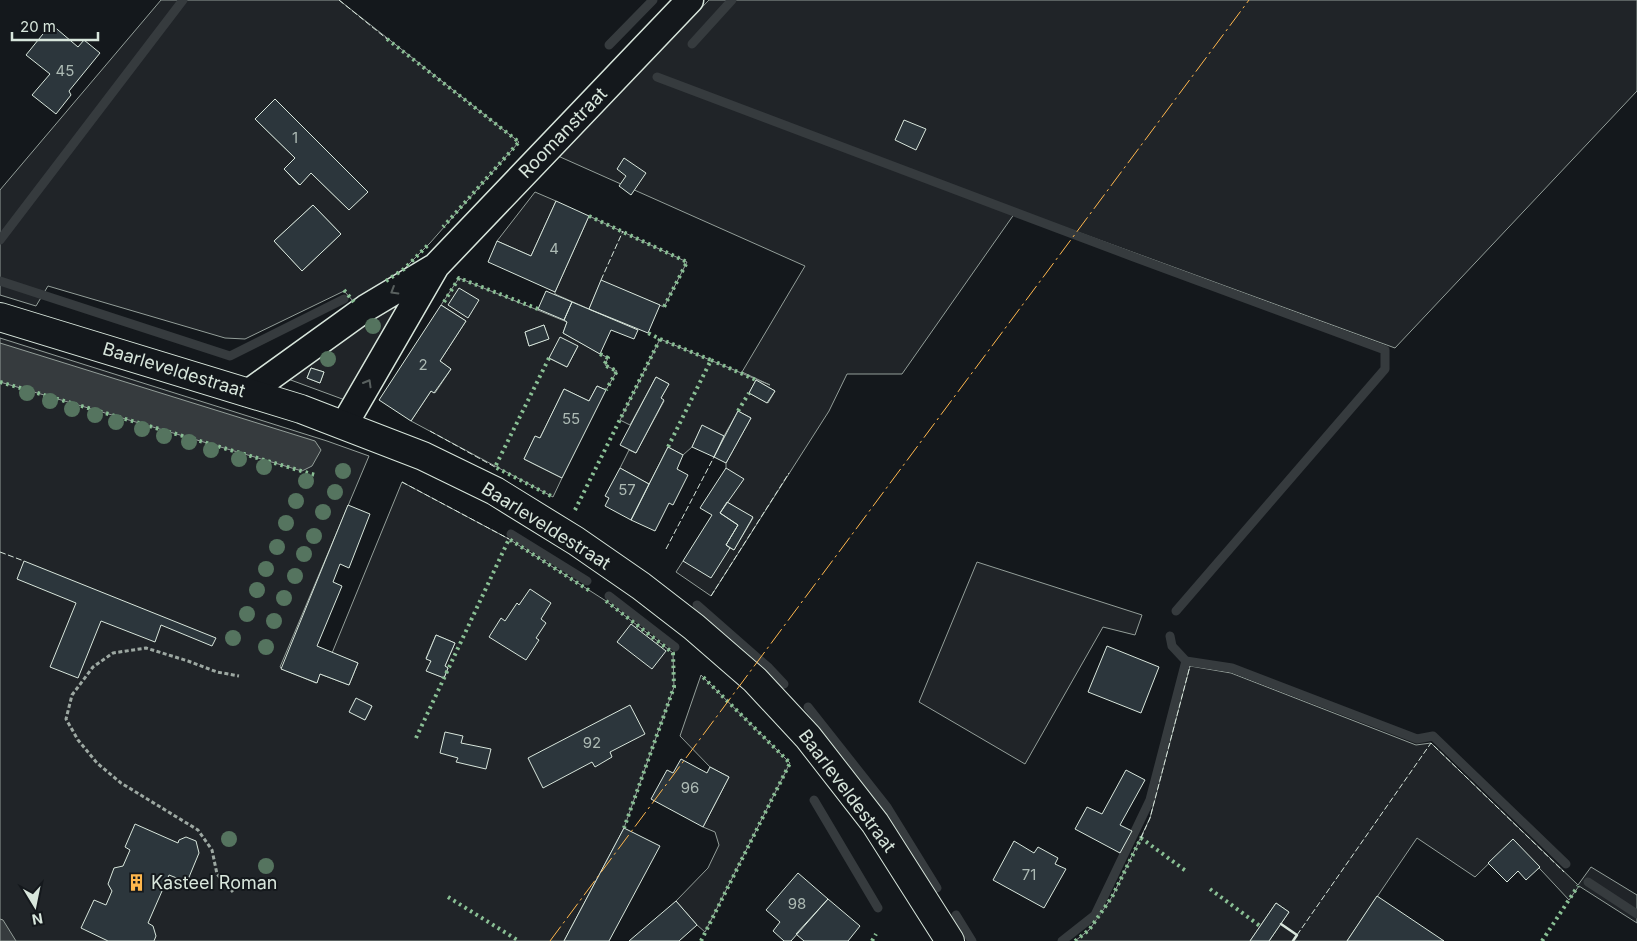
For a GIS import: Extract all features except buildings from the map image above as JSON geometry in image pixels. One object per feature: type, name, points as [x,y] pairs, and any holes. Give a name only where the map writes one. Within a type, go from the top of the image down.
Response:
[{"type":"street","name":"Roomanstraat","points":[[344,425],[436,266],[690,0]]},
{"type":"street","name":"Roomanstraat","points":[[248,393],[366,308],[436,266]]},
{"type":"street","name":"Baarleveldestraat","points":[[0,317],[301,409],[423,456],[495,491],[584,547],[641,586],[694,628],[755,680],[808,736],[875,823],[950,941]]},
{"type":"path","points":[[233,892],[217,874],[212,850],[198,830],[121,783],[97,763],[78,740],[66,719],[72,694],[93,667],[114,653],[146,648],[217,672],[239,676]]},
{"type":"shaded area","points":[[161,0],[339,0],[519,142],[430,243],[404,269],[354,302],[344,291],[245,339],[225,338],[48,286],[36,306],[0,295],[0,190]],"holes":[[[275,99],[367,192],[349,210],[311,173],[299,185],[284,169],[295,158],[255,119]],[[313,205],[341,234],[302,271],[274,241]]]},
{"type":"shaded area","points":[[709,0],[1637,0],[1637,91],[1395,348],[1017,210],[902,374],[847,374],[829,411],[711,596],[676,572],[683,561],[730,548],[734,550],[753,518],[727,502],[726,468],[726,463],[751,418],[738,411],[724,436],[702,426],[692,447],[683,455],[668,447],[649,484],[620,468],[629,450],[636,453],[664,401],[661,398],[669,384],[656,377],[630,425],[620,420],[660,339],[770,385],[742,372],[805,266],[558,156]],"holes":[[[756,380],[775,391],[768,403],[749,393]]]},
{"type":"shaded area","points":[[535,192],[556,201],[531,256],[497,241]]},
{"type":"shaded area","points":[[589,216],[687,262],[664,307],[601,281],[589,309],[555,294]]},
{"type":"shaded area","points":[[459,278],[567,322],[563,333],[608,358],[605,365],[617,371],[606,390],[597,386],[589,401],[564,389],[540,438],[535,437],[524,459],[562,478],[553,497],[411,421],[431,391],[435,393],[451,369],[440,361],[466,321],[441,305]],"holes":[[[544,325],[548,339],[529,346],[525,332]],[[578,346],[567,367],[549,358]]]},
{"type":"shaded area","points":[[396,302],[404,305],[345,400],[288,379]],"holes":[[[311,368],[324,372],[320,383],[307,378]]]},
{"type":"shaded area","points":[[0,338],[369,456],[280,667],[282,669],[316,683],[320,674],[349,685],[358,663],[332,653],[402,482],[509,539],[606,601],[673,653],[674,687],[624,828],[564,941],[0,941]],"holes":[[[436,635],[455,643],[445,666],[448,668],[444,678],[427,671],[431,661],[426,658]],[[356,699],[372,706],[365,720],[350,712]]]},
{"type":"shaded area","points":[[0,343],[315,441],[321,450],[312,466],[302,471],[0,382]]},
{"type":"shaded area","points":[[977,562],[1142,615],[1135,635],[1103,627],[1025,764],[919,702]]},
{"type":"shaded area","points":[[1190,666],[1231,673],[1416,745],[1431,743],[1578,885],[1591,867],[1637,895],[1637,923],[1579,886],[1569,900],[1513,840],[1475,877],[1417,838],[1347,941],[1269,941],[1289,912],[1276,903],[1250,941],[1075,941],[1089,930],[1112,897],[1150,818]]},
{"type":"shaded area","points":[[701,675],[790,763],[705,932],[676,901],[708,868],[719,845],[715,832],[703,827],[729,777],[710,767],[680,736]]},
{"type":"shaded area","points":[[0,919],[3,920],[16,941],[0,941]]},
{"type":"waterway","points":[[0,240],[183,0]]},
{"type":"waterway","points":[[609,45],[653,0]]},
{"type":"waterway","points":[[692,44],[732,0]]},
{"type":"waterway","points":[[657,77],[1385,350],[1385,369],[1176,611]]},
{"type":"waterway","points":[[0,281],[230,356],[344,299]]},
{"type":"waterway","points":[[511,534],[587,581]]},
{"type":"waterway","points":[[609,596],[675,647]]},
{"type":"waterway","points":[[697,605],[769,668],[784,684]]},
{"type":"waterway","points":[[1062,941],[1095,915],[1150,800],[1186,661],[1172,646],[1170,636]]},
{"type":"waterway","points":[[1186,661],[1232,668],[1417,739],[1433,736],[1566,864]]},
{"type":"waterway","points":[[808,707],[887,807],[937,888]]},
{"type":"waterway","points":[[814,800],[878,908]]},
{"type":"waterway","points":[[1588,882],[1637,914]]},
{"type":"waterway","points":[[956,915],[972,941]]},
{"type":"hedge","points":[[387,39],[519,142],[443,227]]},
{"type":"hedge","points":[[589,216],[687,262],[664,307]]},
{"type":"hedge","points":[[386,281],[404,269],[430,243]]},
{"type":"hedge","points":[[444,302],[459,278],[538,309]]},
{"type":"hedge","points":[[344,290],[355,301]]},
{"type":"hedge","points":[[575,510],[660,339],[648,333]]},
{"type":"hedge","points":[[660,339],[711,360],[668,447]]},
{"type":"hedge","points":[[600,354],[608,358],[604,365],[617,371],[606,390]]},
{"type":"hedge","points":[[549,358],[495,467],[553,497]]},
{"type":"hedge","points":[[711,360],[756,380]]},
{"type":"hedge","points":[[0,382],[315,475]]},
{"type":"hedge","points":[[738,411],[749,393]]},
{"type":"hedge","points":[[416,738],[509,539],[590,591]]},
{"type":"hedge","points":[[606,601],[673,653],[674,687],[624,828]]},
{"type":"hedge","points":[[701,675],[790,763],[701,941]]},
{"type":"hedge","points":[[1075,941],[1089,930],[1112,897],[1141,838],[1186,871]]},
{"type":"hedge","points":[[1542,941],[1578,886]]},
{"type":"hedge","points":[[1210,889],[1260,926]]},
{"type":"hedge","points":[[448,897],[519,941]]},
{"type":"hedge","points":[[872,941],[876,934]]},
{"type":"fence","points":[[339,0],[387,39]]},
{"type":"fence","points":[[601,280],[623,231]]},
{"type":"fence","points":[[430,431],[495,467]]},
{"type":"fence","points":[[666,549],[714,457]]},
{"type":"fence","points":[[711,596],[789,473]]},
{"type":"fence","points":[[402,482],[509,539]]},
{"type":"fence","points":[[0,552],[24,561]]},
{"type":"fence","points":[[1141,838],[1150,818],[1190,666]]},
{"type":"fence","points":[[1297,935],[1431,743],[1564,872]]},
{"type":"wall","points":[[1281,924],[1297,935],[1293,941]]},
{"type":"power","points":[[550,941],[1249,0]]},
{"type":"place","name":"Kasteel Roman","points":[[137,883]]}]
